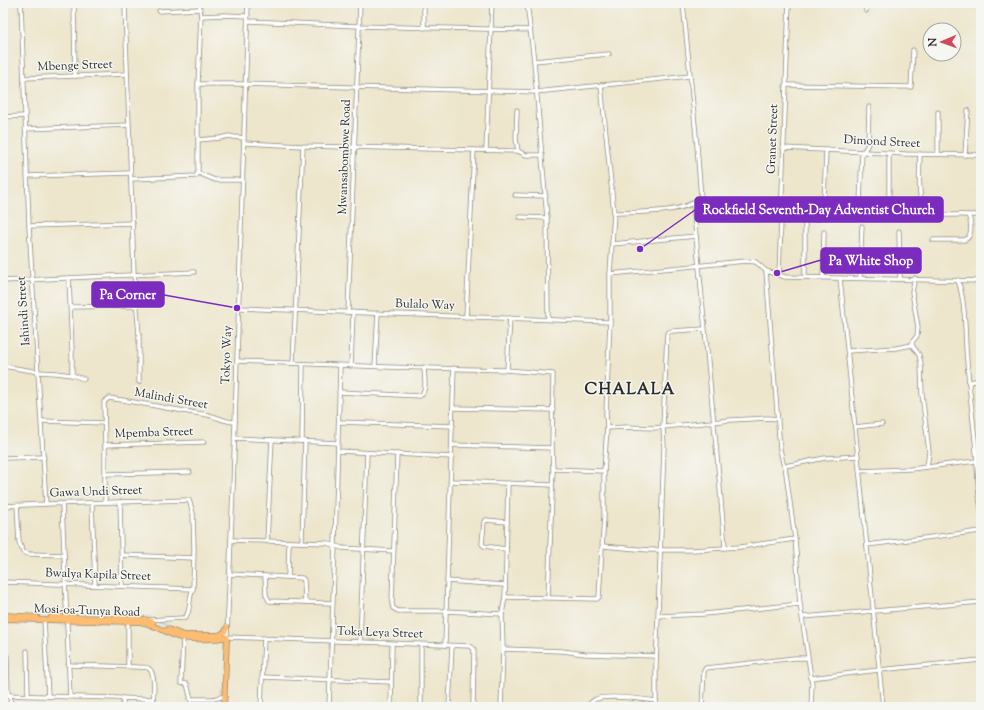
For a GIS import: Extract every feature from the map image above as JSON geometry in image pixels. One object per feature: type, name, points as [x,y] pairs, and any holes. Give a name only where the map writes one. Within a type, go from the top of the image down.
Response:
[{"type":"main road","name":"Mosi-oa-Tunya Road","points":[[3,615],[66,619],[146,621],[182,638],[227,636]]},
{"type":"main road","name":"Mosi-oa-Tunya Road","points":[[3,619],[44,620],[128,618],[146,621],[183,635],[217,637]]},
{"type":"main road","points":[[227,627],[223,633],[217,637],[227,646]]},
{"type":"main road","name":"Tokyo Way","points":[[224,707],[227,636]]},
{"type":"street","name":"Ishindi Street","points":[[21,3],[29,226],[46,504]]},
{"type":"street","points":[[74,3],[75,76]]},
{"type":"street","points":[[127,3],[125,7],[127,74],[139,382]]},
{"type":"street","points":[[198,173],[200,3]]},
{"type":"street","name":"Tokyo Way","points":[[227,636],[248,3]]},
{"type":"street","name":"Mwansabombwe Road","points":[[348,312],[360,3]]},
{"type":"street","points":[[424,3],[424,28]]},
{"type":"street","points":[[486,150],[492,3]]},
{"type":"street","points":[[540,3],[527,4],[534,61],[546,196],[548,319]]},
{"type":"street","points":[[614,213],[671,210],[693,204],[702,196],[683,3]]},
{"type":"street","name":"Granet Street","points":[[779,275],[789,3]]},
{"type":"street","points":[[866,3],[866,11]]},
{"type":"street","points":[[159,10],[199,9]]},
{"type":"street","points":[[201,16],[248,16]]},
{"type":"street","points":[[248,21],[358,26],[530,30]]},
{"type":"street","points":[[785,85],[911,87],[913,50]]},
{"type":"street","points":[[534,61],[609,54]]},
{"type":"street","name":"Mbenge Street","points":[[24,78],[127,74]]},
{"type":"street","points":[[198,84],[536,92],[690,76]]},
{"type":"street","points":[[505,597],[598,598],[603,546],[605,493],[604,471],[607,428],[606,413],[610,322],[610,274],[614,213],[601,85]]},
{"type":"street","points":[[860,204],[863,151],[868,144],[869,107]]},
{"type":"street","points":[[517,110],[516,139],[518,151]]},
{"type":"street","points":[[965,155],[968,110]]},
{"type":"street","points":[[938,112],[938,154]]},
{"type":"street","points":[[3,117],[25,116]]},
{"type":"street","points":[[25,129],[129,125]]},
{"type":"street","points":[[198,140],[228,136],[244,138]]},
{"type":"street","points":[[244,143],[355,148],[518,151],[526,155],[542,155]]},
{"type":"street","points":[[293,363],[303,146]]},
{"type":"street","name":"Dimond Street","points":[[783,148],[981,155]]},
{"type":"street","points":[[466,317],[474,150]]},
{"type":"street","points":[[824,202],[826,150]]},
{"type":"street","points":[[889,152],[889,204]]},
{"type":"street","points":[[920,154],[920,199],[925,212],[931,214],[981,215]]},
{"type":"street","points":[[27,176],[131,173]]},
{"type":"street","points":[[131,179],[196,176],[198,173]]},
{"type":"street","points":[[198,173],[215,180],[243,180]]},
{"type":"street","points":[[515,195],[546,196]]},
{"type":"street","points":[[693,204],[713,422],[720,477],[725,547]]},
{"type":"street","points":[[932,240],[967,239],[970,236],[970,220],[968,215],[966,215]]},
{"type":"street","points":[[520,217],[547,218]]},
{"type":"street","points":[[805,276],[805,221],[806,219],[818,219]]},
{"type":"street","points":[[29,226],[133,223]]},
{"type":"street","points":[[860,278],[862,226]]},
{"type":"street","points":[[899,231],[900,278]]},
{"type":"street","points":[[823,277],[824,232]]},
{"type":"street","points":[[612,244],[696,236]]},
{"type":"street","points":[[610,274],[698,267],[746,261],[756,262],[766,271],[785,277],[915,278],[981,281]]},
{"type":"street","points":[[766,271],[780,449],[785,466],[795,539],[800,604],[812,688],[811,707]]},
{"type":"street","points":[[3,281],[194,272]]},
{"type":"street","points":[[840,278],[883,707]]},
{"type":"street","points":[[912,345],[912,342],[917,336],[918,327],[912,292],[915,278]]},
{"type":"street","points":[[69,279],[72,375]]},
{"type":"street","points":[[958,280],[962,296],[981,509]]},
{"type":"street","points":[[71,307],[137,306]]},
{"type":"street","name":"Bulalo Way","points":[[239,308],[610,322]]},
{"type":"street","points":[[351,366],[353,312]]},
{"type":"street","points":[[375,366],[378,313]]},
{"type":"street","points":[[507,370],[510,318]]},
{"type":"street","points":[[656,707],[656,656],[667,334],[672,331],[704,329]]},
{"type":"street","points":[[848,351],[896,348],[912,345]]},
{"type":"street","points":[[912,345],[918,352],[920,360],[922,394],[929,452],[927,467]]},
{"type":"street","points":[[237,361],[340,366],[507,370],[553,374],[553,469],[548,598]]},
{"type":"street","points":[[302,542],[303,364]]},
{"type":"street","points":[[3,366],[39,372],[60,373],[84,379]]},
{"type":"street","points":[[329,707],[340,366]]},
{"type":"street","points":[[339,392],[420,396],[423,394],[425,389],[424,367]]},
{"type":"street","points":[[445,645],[454,368]]},
{"type":"street","points":[[969,382],[981,380]]},
{"type":"street","name":"Malindi Street","points":[[104,423],[104,402],[109,398],[210,416],[226,422],[235,422]]},
{"type":"street","points":[[453,408],[553,410]]},
{"type":"street","points":[[607,428],[663,427],[760,418],[778,419]]},
{"type":"street","points":[[42,421],[104,423],[105,502]]},
{"type":"street","points":[[339,422],[452,426]]},
{"type":"street","points":[[855,427],[882,424]]},
{"type":"street","points":[[234,438],[338,443]]},
{"type":"street","points":[[267,541],[272,440]]},
{"type":"street","name":"Mpemba Street","points":[[105,445],[204,442]]},
{"type":"street","points":[[452,445],[552,448]]},
{"type":"street","points":[[338,451],[452,457]]},
{"type":"street","points":[[360,642],[368,453]]},
{"type":"street","points":[[398,454],[393,551],[393,608],[398,611],[446,611],[502,614]]},
{"type":"street","points":[[785,466],[825,458],[858,456]]},
{"type":"street","points":[[3,458],[44,457]]},
{"type":"street","points":[[859,471],[927,467],[976,462]]},
{"type":"street","points":[[553,469],[604,471]]},
{"type":"street","points":[[105,474],[190,472]]},
{"type":"street","points":[[451,481],[552,485]]},
{"type":"street","points":[[501,707],[503,649],[502,614],[505,597],[504,585],[508,483]]},
{"type":"street","name":"Gawa Undi Street","points":[[3,506],[189,500],[193,513],[193,558]]},
{"type":"street","points":[[120,502],[122,586]]},
{"type":"street","points":[[92,503],[94,585]]},
{"type":"street","points":[[62,504],[64,584],[70,697]]},
{"type":"street","points":[[17,505],[19,542],[23,552],[29,554],[64,555]]},
{"type":"street","points":[[506,522],[486,520],[484,522],[482,544],[484,546],[506,549]]},
{"type":"street","points":[[867,545],[981,531]]},
{"type":"street","points":[[603,546],[660,550],[693,550],[795,539]]},
{"type":"street","points":[[231,540],[330,543],[342,548],[393,551]]},
{"type":"street","points":[[288,577],[289,542]]},
{"type":"street","points":[[122,555],[193,558],[193,589],[190,594],[189,613],[185,618],[146,621]]},
{"type":"street","points":[[229,574],[303,578],[305,602]]},
{"type":"street","points":[[265,576],[266,595],[268,600],[333,603]]},
{"type":"street","points":[[447,581],[504,585]]},
{"type":"street","name":"Bwalya Kapila Street","points":[[3,582],[193,589]]},
{"type":"street","points":[[802,617],[981,602]]},
{"type":"street","points":[[658,616],[705,614],[800,604]]},
{"type":"street","points":[[44,620],[48,696]]},
{"type":"street","points":[[128,621],[128,667]]},
{"type":"street","name":"Toka Leya Street","points":[[227,636],[392,644],[470,646],[474,649],[473,707]]},
{"type":"street","points":[[182,638],[181,683],[187,684],[193,707]]},
{"type":"street","points":[[261,707],[264,638]]},
{"type":"street","points":[[391,707],[392,644]]},
{"type":"street","points":[[421,644],[421,707]]},
{"type":"street","points":[[449,707],[452,646]]},
{"type":"street","points":[[503,649],[562,651],[586,654],[656,656]]},
{"type":"street","points":[[26,651],[28,695]]},
{"type":"street","points":[[7,656],[11,707]]},
{"type":"street","points":[[702,707],[704,671],[706,668],[807,658]]},
{"type":"street","points":[[810,678],[981,660]]},
{"type":"street","points":[[68,665],[144,667],[151,670],[154,676],[153,707]]},
{"type":"street","points":[[262,677],[391,682]]},
{"type":"street","points":[[3,695],[153,699]]},
{"type":"street","points":[[190,699],[212,699],[225,696]]},
{"type":"street","points":[[123,698],[123,707]]},
{"type":"street","points":[[586,707],[596,699],[603,698],[656,700]]},
{"type":"waterway","points":[[59,615],[63,611]]},
{"type":"waterway","points":[[38,615],[50,615]]},
{"type":"waterway","points":[[107,615],[115,615]]},
{"type":"waterway","points":[[118,615],[123,616]]},
{"type":"waterway","points":[[135,616],[140,616]]},
{"type":"waterway","points":[[146,617],[151,617]]},
{"type":"waterway","points":[[13,621],[18,622]]},
{"type":"waterway","points":[[157,621],[185,633]]},
{"type":"waterway","points":[[21,622],[28,622]]},
{"type":"waterway","points":[[36,622],[43,622]]},
{"type":"waterway","points":[[47,623],[56,622]]},
{"type":"waterway","points":[[59,623],[65,626]]},
{"type":"waterway","points":[[70,626],[73,623],[77,623]]},
{"type":"waterway","points":[[150,627],[158,630]]},
{"type":"place","name":"Rockfield Seventh-Day Adventist Church","points":[[640,249]]},
{"type":"place","name":"Pa White Shop","points":[[777,273]]},
{"type":"place","name":"Pa Corner","points":[[237,308]]},
{"type":"district","name":"CHALALA","points":[[630,390]]}]
